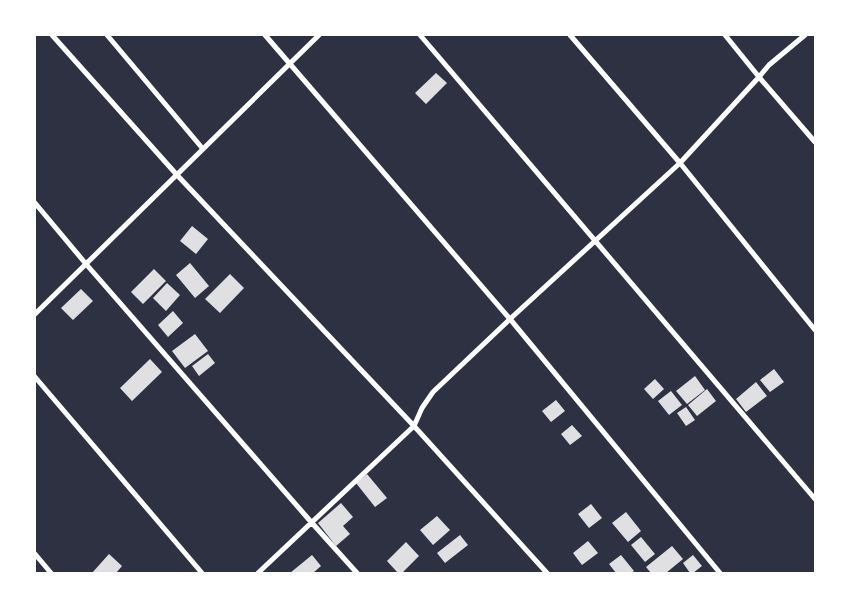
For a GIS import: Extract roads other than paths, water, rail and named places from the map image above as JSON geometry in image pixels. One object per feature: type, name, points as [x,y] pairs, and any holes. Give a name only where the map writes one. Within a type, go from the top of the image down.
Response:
[{"type":"street","points":[[52,35],[177,174],[414,426],[547,573]]},
{"type":"street","points":[[107,35],[203,149]]},
{"type":"street","points":[[265,35],[510,320],[720,573]]},
{"type":"street","points":[[35,314],[319,35]]},
{"type":"street","points":[[420,35],[815,499]]},
{"type":"street","points":[[570,35],[680,163],[815,330]]},
{"type":"street","points":[[725,35],[759,78],[815,142]]},
{"type":"street","points":[[258,573],[414,426],[422,408],[433,392],[680,163],[769,65],[805,35]]},
{"type":"street","points":[[35,203],[86,264],[357,573]]},
{"type":"street","points":[[35,377],[202,573]]},
{"type":"street","points":[[35,554],[51,573]]}]
